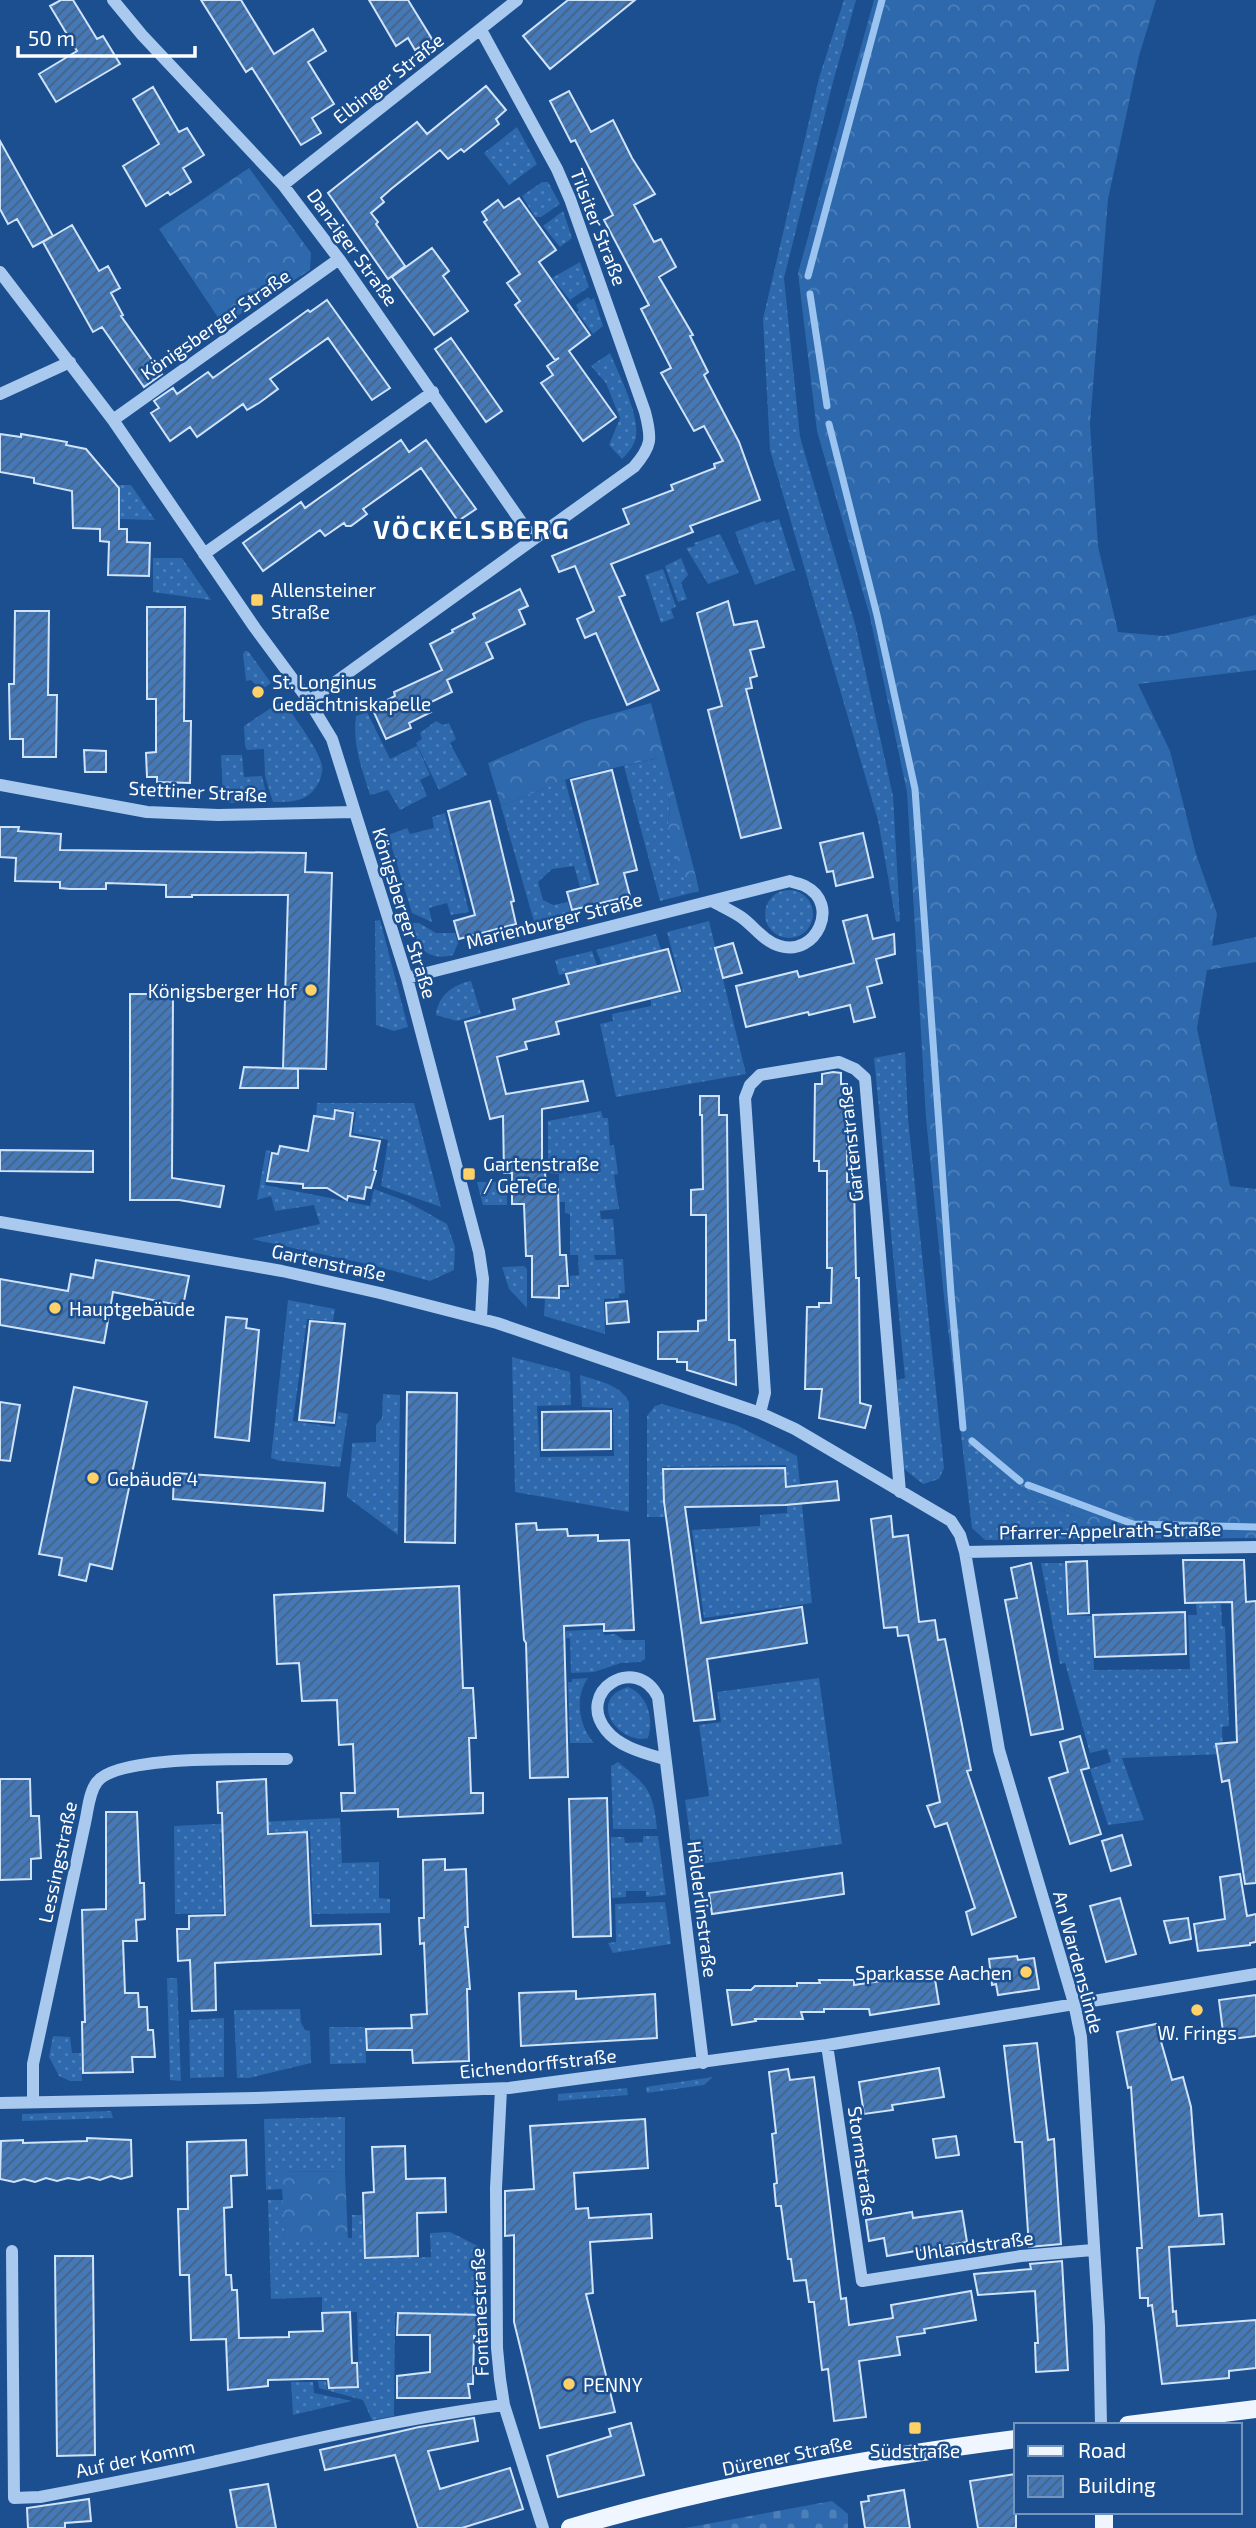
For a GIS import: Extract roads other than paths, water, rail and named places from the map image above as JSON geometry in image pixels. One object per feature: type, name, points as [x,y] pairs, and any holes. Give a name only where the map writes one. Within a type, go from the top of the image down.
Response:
[{"type":"main road","points":[[1144,2423],[1256,2409]]},
{"type":"main road","name":"Dürener Straße","points":[[570,2528],[793,2475],[899,2454],[1014,2439]]},
{"type":"street","name":"Danziger Straße","points":[[113,0],[283,185],[340,259],[533,539]]},
{"type":"street","name":"Elbinger Straße","points":[[283,185],[517,0]]},
{"type":"street","name":"Tilsiter Straße","points":[[481,30],[557,169],[570,199],[649,429],[648,450],[634,467],[533,539]]},
{"type":"street","name":"Königsberger Straße","points":[[113,420],[340,259]]},
{"type":"street","name":"Königsberger Straße","points":[[0,272],[113,420],[309,701],[332,739],[407,978],[479,1252],[484,1279],[481,1318]]},
{"type":"street","points":[[0,394],[71,362]]},
{"type":"street","points":[[204,554],[433,392]]},
{"type":"street","points":[[309,701],[533,539]]},
{"type":"street","name":"Stettiner Straße","points":[[0,785],[147,812],[218,815],[353,812]]},
{"type":"street","name":"Marienburger Straße","points":[[407,978],[790,881],[806,886],[817,895],[824,910],[822,925],[809,943],[793,948],[779,946],[765,939],[741,917],[712,901]]},
{"type":"street","name":"Gartenstraße","points":[[760,1413],[765,1393],[745,1098],[750,1084],[760,1075],[839,1062],[855,1069],[865,1078],[900,1492]]},
{"type":"street","name":"Gartenstraße","points":[[0,1223],[282,1271],[481,1318],[760,1413],[795,1429],[951,1521]]},
{"type":"street","name":"An Wardenslinde","points":[[951,1521],[960,1535],[965,1552],[999,1750],[1074,2003],[1081,2037],[1099,2326],[1101,2423]]},
{"type":"street","name":"Pfarrer-Appelrath-Straße","points":[[965,1552],[1256,1547]]},
{"type":"street","name":"Hölderlinstraße","points":[[664,1759],[636,1751],[604,1729],[598,1701],[604,1687],[617,1680],[634,1678],[645,1681],[654,1688],[658,1697],[703,2063]]},
{"type":"street","name":"Lessingstraße","points":[[33,2101],[33,2064],[85,1823],[94,1787],[99,1779],[121,1769],[152,1763],[287,1759]]},
{"type":"street","name":"Eichendorffstraße","points":[[0,2102],[256,2098],[501,2089],[827,2045],[1256,1974]]},
{"type":"street","name":"Stormstraße","points":[[827,2045],[862,2281]]},
{"type":"street","name":"Fontanestraße","points":[[501,2089],[496,2188],[500,2379],[504,2405],[543,2528]]},
{"type":"street","name":"Uhlandstraße","points":[[862,2281],[1021,2256],[1093,2250]]},
{"type":"street","name":"Auf der Komm","points":[[12,2251],[15,2498],[40,2497],[209,2463],[328,2434],[504,2405]]},
{"type":"waterway","points":[[808,276],[882,0]]},
{"type":"waterway","points":[[810,294],[827,406]]},
{"type":"waterway","points":[[829,424],[877,615],[915,789],[963,1428]]},
{"type":"waterway","points":[[972,1441],[1020,1481]]},
{"type":"waterway","points":[[1028,1485],[1133,1524],[1256,1527]]},
{"type":"place","name":"Allensteiner Straße","points":[[257,600]]},
{"type":"place","name":"St. Longinus Gedächtniskapelle","points":[[258,692]]},
{"type":"place","name":"Königsberger Hof","points":[[311,990]]},
{"type":"place","name":"Gartenstraße / GeTeCe","points":[[469,1174]]},
{"type":"place","name":"Hauptgebäude","points":[[55,1308]]},
{"type":"place","name":"Gebäude 4","points":[[93,1478]]},
{"type":"place","name":"Sparkasse Aachen","points":[[1026,1972]]},
{"type":"place","name":"W. Frings","points":[[1197,2010]]},
{"type":"place","name":"PENNY","points":[[569,2384]]},
{"type":"place","name":"Südstraße","points":[[915,2428]]},
{"type":"district","name":"VÖCKELSBERG","points":[[472,528]]}]
